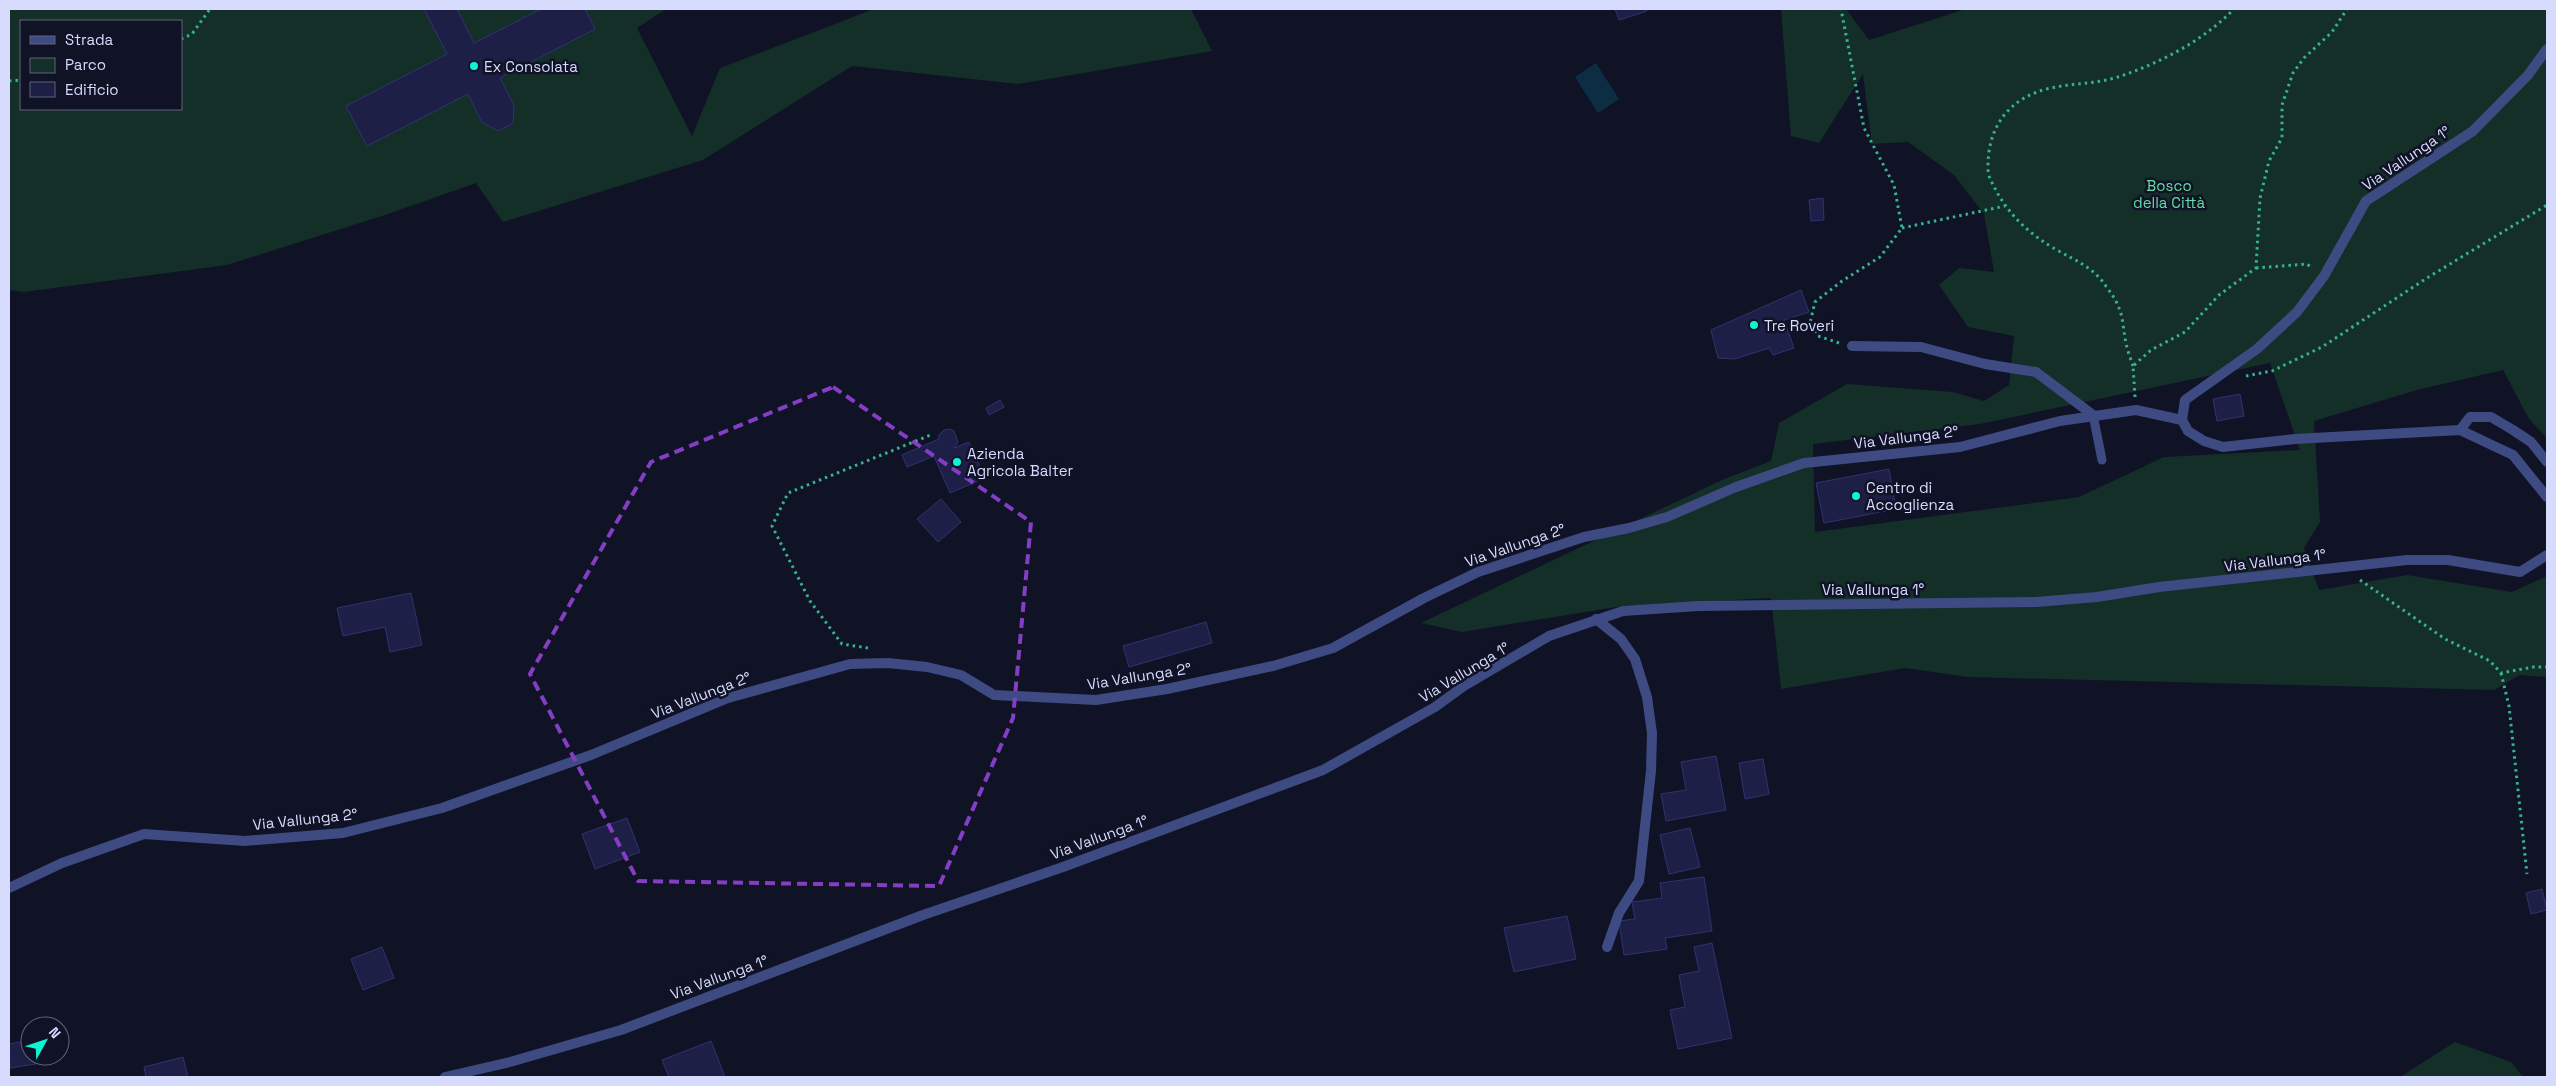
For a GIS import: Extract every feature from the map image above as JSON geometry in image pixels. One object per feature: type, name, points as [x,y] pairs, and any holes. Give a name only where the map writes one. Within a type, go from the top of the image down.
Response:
[{"type":"street","name":"Via Vallunga 1°","points":[[2182,420],[2185,400],[2257,349],[2297,312],[2324,276],[2366,201],[2473,131],[2528,75],[2547,49]]},
{"type":"street","points":[[1852,346],[1921,347],[1985,364],[2036,372],[2093,415]]},
{"type":"street","name":"Via Vallunga 2°","points":[[9,888],[62,863],[144,834],[245,841],[343,833],[442,808],[591,756],[728,698],[850,664],[888,663],[927,667],[961,675],[994,695],[1096,700],[1166,689],[1273,666],[1333,648],[1424,598],[1478,572],[1584,537],[1629,528],[1667,516],[1736,487],[1804,463],[1960,447],[2060,421],[2136,410],[2182,420]]},
{"type":"street","points":[[2460,430],[2470,417],[2491,417],[2531,442],[2547,462]]},
{"type":"street","points":[[2182,420],[2188,430],[2204,441],[2223,447],[2295,439],[2460,430],[2512,455],[2547,497]]},
{"type":"street","name":"Via Vallunga 1°","points":[[445,1077],[510,1062],[620,1030],[923,916],[1324,770],[1435,707],[1464,686],[1549,636],[1623,611],[1698,606],[2036,602],[2097,597],[2159,587],[2376,562],[2448,560],[2520,572],[2547,555]]},
{"type":"street","points":[[1596,619],[1621,639],[1635,659],[1647,697],[1652,733],[1651,771],[1639,881],[1619,913],[1606,946]]},
{"type":"lane","points":[[2093,415],[2102,460]]},
{"type":"path","points":[[182,39],[192,34],[210,9]]},
{"type":"path","points":[[1841,9],[1864,128],[1894,185],[1902,228]]},
{"type":"path","points":[[2136,410],[2133,366],[2125,339],[2119,307],[2102,282],[2085,264],[2057,250],[2015,219],[2005,206],[1988,172],[1988,154],[1993,134],[2004,114],[2019,99],[2051,88],[2089,84],[2137,70],[2187,46],[2234,9]]},
{"type":"path","points":[[2256,268],[2260,198],[2269,161],[2282,138],[2282,105],[2293,73],[2304,58],[2332,32],[2346,9]]},
{"type":"path","points":[[2240,378],[2272,370],[2322,347],[2427,278],[2547,205]]},
{"type":"path","points":[[1852,346],[1818,336],[1810,323],[1815,302],[1842,281],[1880,257],[1902,228],[2005,206]]},
{"type":"path","points":[[2133,366],[2150,350],[2185,332],[2219,295],[2256,268],[2307,264],[2324,276]]},
{"type":"path","points":[[876,649],[842,644],[810,601],[772,526],[788,493],[933,434]]},
{"type":"path","points":[[2344,567],[2420,623],[2445,639],[2490,661],[2501,673],[2509,706],[2527,874]]},
{"type":"path","points":[[2501,673],[2547,666]]},
{"type":"highlighted area","points":[[833,387],[1031,522],[1013,718],[939,886],[638,881],[530,674],[651,462]]},
{"type":"green space","points":[[9,9],[666,9],[637,28],[692,136],[720,68],[874,9],[1191,9],[1212,51],[1019,84],[852,66],[703,160],[503,222],[476,183],[385,215],[227,265],[24,292],[9,290]]},
{"type":"green space","name":"Bosco della Città","points":[[1781,9],[1846,9],[1869,40],[1966,9],[2547,9],[2547,438],[2529,419],[2503,370],[2417,390],[2314,421],[2320,522],[2304,548],[2319,590],[2407,575],[2512,592],[2547,576],[2547,677],[2520,675],[2494,690],[1968,677],[1905,668],[1781,689],[1771,598],[1622,606],[1462,632],[1421,623],[1722,480],[1771,461],[1779,423],[1847,384],[1953,392],[1984,401],[2009,385],[2014,336],[1968,327],[1939,285],[1959,268],[1994,272],[1984,214],[1954,175],[1908,142],[1872,144],[1863,74],[1819,143],[1791,136]],"holes":[[[2270,363],[2300,450],[2164,457],[2079,497],[1815,532],[1813,444],[1980,424]]]},
{"type":"green space","points":[[2455,1042],[2511,1062],[2523,1077],[2400,1077]]},
{"type":"water","points":[[1596,63],[1619,99],[1598,113],[1575,77]]},
{"type":"building","name":"Ex Consolata","points":[[424,9],[457,9],[474,43],[541,9],[585,9],[595,29],[500,78],[514,105],[513,123],[498,131],[482,122],[468,94],[367,146],[346,106],[447,54]]},
{"type":"building","points":[[1615,9],[1646,9],[1647,11],[1619,20]]},
{"type":"building","points":[[1823,198],[1824,220],[1811,221],[1809,200]]},
{"type":"building","name":"Tre Roveri","points":[[1801,290],[1809,312],[1784,320],[1794,348],[1773,355],[1769,348],[1735,359],[1718,358],[1711,330]]},
{"type":"building","points":[[2240,394],[2244,416],[2217,421],[2213,399]]},
{"type":"building","points":[[1000,400],[1004,407],[989,415],[986,408]]},
{"type":"building","name":"Azienda Agricola Balter","points":[[950,429],[954,431],[958,442],[954,448],[969,442],[985,478],[950,493],[934,456],[907,467],[902,455],[939,439],[939,435],[944,430]]},
{"type":"building","name":"Centro di Accoglienza","points":[[1889,469],[1896,509],[1824,523],[1816,483]]},
{"type":"building","points":[[941,499],[961,522],[938,542],[917,519]]},
{"type":"building","points":[[411,593],[422,645],[390,652],[385,627],[343,636],[337,608]]},
{"type":"building","points":[[1206,622],[1212,643],[1129,667],[1123,646]]},
{"type":"building","points":[[1716,756],[1726,810],[1666,821],[1661,794],[1686,790],[1681,762]]},
{"type":"building","points":[[1763,759],[1769,794],[1745,799],[1739,763]]},
{"type":"building","points":[[627,818],[640,852],[595,869],[582,834]]},
{"type":"building","points":[[1690,828],[1700,867],[1669,874],[1660,835]]},
{"type":"building","points":[[1704,877],[1712,931],[1665,938],[1667,949],[1624,955],[1619,921],[1635,919],[1632,902],[1662,898],[1660,883]]},
{"type":"building","points":[[2542,889],[2547,910],[2531,914],[2526,893]]},
{"type":"building","points":[[1567,916],[1576,959],[1514,972],[1504,928]]},
{"type":"building","points":[[1712,943],[1732,1038],[1678,1049],[1670,1010],[1685,1007],[1679,975],[1699,971],[1694,947]]},
{"type":"building","points":[[382,947],[394,978],[363,990],[351,959]]},
{"type":"building","points":[[711,1041],[725,1077],[669,1077],[662,1060]]},
{"type":"building","points":[[20,1042],[20,1066],[23,1066],[10,1068],[9,1044]]},
{"type":"building","points":[[183,1057],[188,1077],[146,1077],[144,1067]]},
{"type":"place","name":"Ex Consolata","points":[[474,66]]},
{"type":"place","name":"Tre Roveri","points":[[1754,325]]},
{"type":"place","name":"Azienda Agricola Balter","points":[[957,462]]},
{"type":"place","name":"Centro di Accoglienza","points":[[1856,496]]}]
